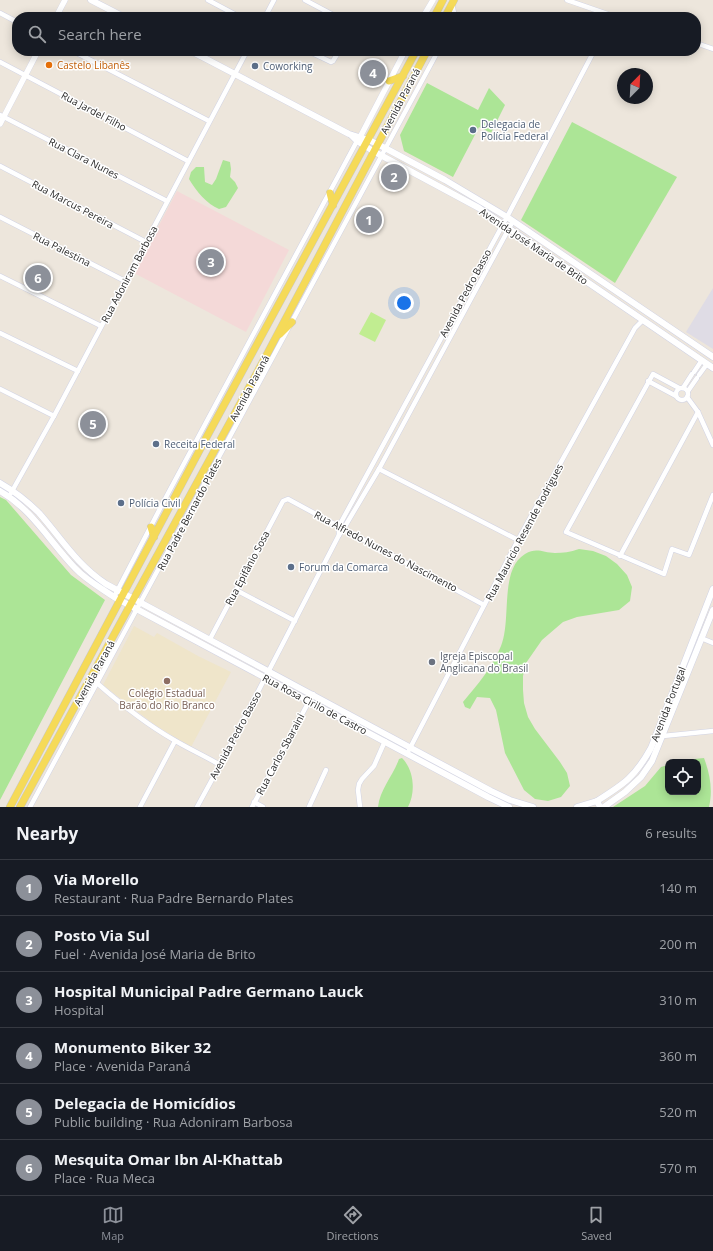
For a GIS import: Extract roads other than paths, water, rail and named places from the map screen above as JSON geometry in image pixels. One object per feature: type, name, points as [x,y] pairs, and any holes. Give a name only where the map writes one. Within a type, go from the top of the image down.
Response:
[{"type":"main road","points":[[91,0],[114,12]]},
{"type":"main road","points":[[437,12],[443,0]]},
{"type":"main road","points":[[448,12],[453,2]]},
{"type":"main road","name":"Avenida José Maria de Brito","points":[[201,56],[359,139],[375,147],[385,148],[445,180],[507,217],[713,358]]},
{"type":"main road","name":"Avenida Paraná","points":[[11,807],[119,596],[154,537],[413,56]]},
{"type":"main road","name":"Avenida Paraná","points":[[20,807],[258,372],[375,147],[424,56]]},
{"type":"main road","points":[[389,81],[403,76]]},
{"type":"main road","name":"Avenida José Maria de Brito","points":[[375,147],[382,155],[479,208],[707,364]]},
{"type":"main road","points":[[440,187],[444,184],[445,180]]},
{"type":"main road","points":[[330,192],[333,205]]},
{"type":"main road","points":[[272,344],[292,322]]},
{"type":"main road","points":[[253,352],[257,356],[265,358]]},
{"type":"main road","points":[[246,365],[258,372]]},
{"type":"main road","points":[[0,483],[11,493]]},
{"type":"main road","points":[[0,491],[11,493]]},
{"type":"main road","name":"Rua Rosa Cirilo de Castro","points":[[11,493],[75,569],[87,579],[132,602],[138,609],[265,678],[385,741],[409,750]]},
{"type":"main road","points":[[151,527],[154,537]]},
{"type":"main road","name":"Avenida Portugal","points":[[577,807],[598,804],[633,776],[643,762],[651,748],[713,589]]},
{"type":"main road","points":[[132,602],[141,603],[312,694],[409,750],[490,794],[509,807]]},
{"type":"main road","name":"Avenida Portugal","points":[[604,807],[625,792],[641,776],[652,761],[713,610]]},
{"type":"main road","points":[[323,708],[326,702]]},
{"type":"main road","points":[[490,794],[533,807]]},
{"type":"street","points":[[59,12],[65,0]]},
{"type":"street","points":[[208,0],[231,12]]},
{"type":"street","points":[[268,12],[274,0]]},
{"type":"street","points":[[305,0],[328,12]]},
{"type":"street","points":[[426,12],[432,0]]},
{"type":"street","points":[[567,0],[600,12]]},
{"type":"street","points":[[453,2],[454,12]]},
{"type":"street","points":[[0,13],[12,19]]},
{"type":"street","points":[[701,45],[713,49]]},
{"type":"street","points":[[0,124],[2,116],[36,56]]},
{"type":"street","points":[[84,56],[210,121]]},
{"type":"street","name":"Rua Adoniram Barbosa","points":[[11,493],[78,372],[244,56]]},
{"type":"street","points":[[318,56],[329,61],[333,61],[336,56]]},
{"type":"street","name":"Avenida Paraná","points":[[359,139],[402,56]]},
{"type":"street","name":"Rua Padre Bernardo Plates","points":[[30,807],[98,684],[435,56]]},
{"type":"street","name":"Avenida Pedro Basso","points":[[196,807],[220,765],[342,527],[591,56]]},
{"type":"street","name":"Rua Jardel Filho","points":[[0,62],[188,161]]},
{"type":"street","name":"Rua Clara Nunes","points":[[2,116],[167,201]]},
{"type":"street","points":[[119,596],[151,527],[359,139]]},
{"type":"street","name":"Rua Marcus Pereira","points":[[0,166],[146,242]]},
{"type":"street","name":"Rua Palestina","points":[[0,217],[125,282]]},
{"type":"street","name":"Avenida Pedro Basso","points":[[342,527],[378,469],[513,221]]},
{"type":"street","points":[[0,276],[101,326]]},
{"type":"street","name":"Rua Mauricio Resende Rodrigues","points":[[409,750],[518,540],[635,328],[643,320]]},
{"type":"street","points":[[0,332],[78,372]]},
{"type":"street","points":[[676,396],[676,391],[681,388],[692,374],[707,364]]},
{"type":"street","points":[[707,364],[688,391],[687,397],[698,412],[713,444]]},
{"type":"street","points":[[688,391],[653,374],[566,532],[664,574],[672,549],[689,555],[713,495]]},
{"type":"street","points":[[692,374],[698,378]]},
{"type":"street","points":[[648,381],[676,396],[680,400],[684,400],[687,397]]},
{"type":"street","points":[[0,388],[54,416]]},
{"type":"street","points":[[620,556],[698,412]]},
{"type":"street","points":[[378,469],[518,540]]},
{"type":"street","name":"Rua Alfredo Nunes do Nascimento","points":[[286,499],[342,527],[484,604]]},
{"type":"street","name":"Rua Epifânio Sosa","points":[[210,639],[286,499]]},
{"type":"street","points":[[236,590],[294,620]]},
{"type":"street","points":[[701,638],[713,643]]},
{"type":"street","points":[[98,684],[121,704],[150,725],[175,741],[220,765]]},
{"type":"street","name":"Rua Carlos Sbaraini","points":[[253,805],[312,694]]},
{"type":"street","points":[[663,736],[713,731]]},
{"type":"street","points":[[140,807],[175,741]]},
{"type":"street","points":[[360,807],[358,790],[359,784],[374,766],[385,741]]},
{"type":"street","points":[[308,807],[326,770]]},
{"type":"street","points":[[253,805],[263,807]]},
{"type":"place","name":"Castelo Libanês","points":[[49,65]]},
{"type":"place","name":"Coworking","points":[[255,66]]},
{"type":"place","name":"Monumento Biker 32","points":[[373,73]]},
{"type":"place","name":"Delegacia de Polícia Federal","points":[[473,130]]},
{"type":"place","name":"Posto Via Sul","points":[[394,177]]},
{"type":"place","name":"Via Morello","points":[[369,220]]},
{"type":"place","name":"Hospital Municipal Padre Germano Lauck","points":[[211,262]]},
{"type":"place","name":"Mesquita Omar Ibn Al-Khattab","points":[[38,278]]},
{"type":"place","name":"Delegacia de Homicídios","points":[[93,424]]},
{"type":"place","name":"Receita Federal","points":[[156,444]]},
{"type":"place","name":"Polícia Civil","points":[[121,503]]},
{"type":"place","name":"Forum da Comarca","points":[[291,567]]},
{"type":"place","name":"Igreja Episcopal Anglicana do Brasil","points":[[432,662]]},
{"type":"place","name":"Colégio Estadual Barão do Rio Branco","points":[[167,681]]}]
